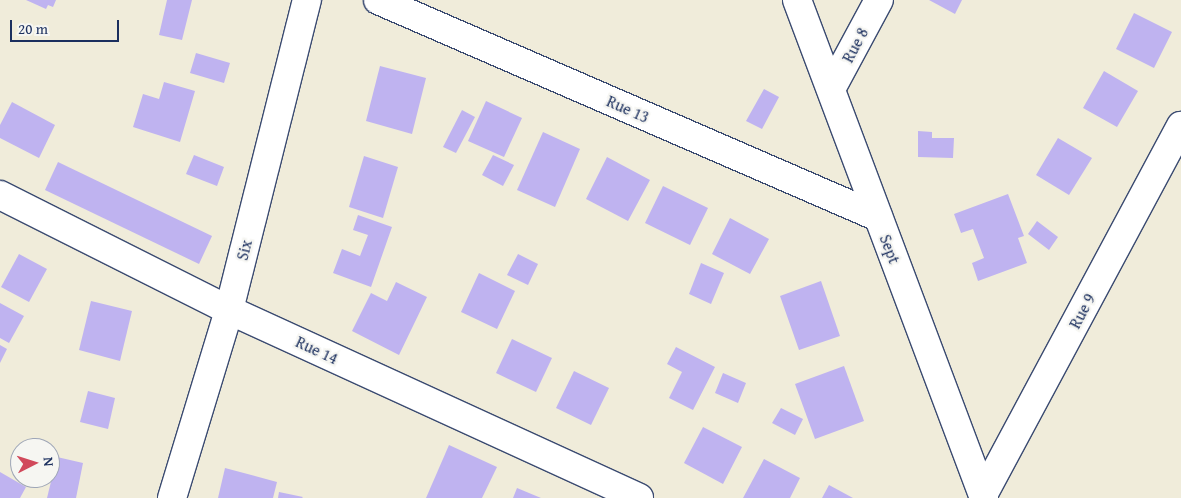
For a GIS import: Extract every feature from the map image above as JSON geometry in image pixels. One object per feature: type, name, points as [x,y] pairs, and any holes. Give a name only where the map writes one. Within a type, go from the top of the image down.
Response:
[{"type":"street","name":"Six","points":[[172,498],[229,310],[307,0]]},
{"type":"street","name":"Rue 13","points":[[378,0],[878,217]]},
{"type":"street","name":"Sept","points":[[797,0],[983,496]]},
{"type":"street","name":"Rue 8","points":[[831,89],[879,0]]},
{"type":"street","name":"Rue 9","points":[[983,496],[1181,126]]},
{"type":"street","name":"Rue 14","points":[[0,195],[229,310],[639,498]]},
{"type":"building","points":[[26,0],[56,0],[53,7],[48,5],[46,9]]},
{"type":"building","points":[[167,0],[192,0],[182,40],[159,35]]},
{"type":"building","points":[[929,0],[962,0],[955,14]]},
{"type":"building","points":[[1134,13],[1172,32],[1154,68],[1116,49]]},
{"type":"building","points":[[196,53],[230,63],[224,83],[190,73]]},
{"type":"building","points":[[380,66],[426,78],[412,134],[366,121]]},
{"type":"building","points":[[1104,71],[1138,91],[1117,127],[1083,108]]},
{"type":"building","points":[[164,82],[195,91],[180,142],[133,127],[143,94],[159,99]]},
{"type":"building","points":[[764,89],[779,97],[762,129],[746,121]]},
{"type":"building","points":[[486,101],[522,118],[504,157],[468,141]]},
{"type":"building","points":[[12,102],[55,125],[39,158],[0,138],[0,125]]},
{"type":"building","points":[[462,110],[475,117],[456,153],[443,147]]},
{"type":"building","points":[[918,131],[932,132],[932,138],[954,138],[953,158],[918,157]]},
{"type":"building","points":[[543,132],[580,149],[555,207],[517,190]]},
{"type":"building","points":[[1058,138],[1092,158],[1069,195],[1036,175]]},
{"type":"building","points":[[194,155],[224,167],[217,186],[186,174]]},
{"type":"building","points":[[493,155],[514,165],[503,186],[482,175]]},
{"type":"building","points":[[364,156],[398,167],[383,218],[349,207]]},
{"type":"building","points":[[607,157],[650,180],[628,221],[586,199]]},
{"type":"building","points":[[58,162],[212,236],[199,264],[45,190]]},
{"type":"building","points":[[663,186],[708,208],[690,245],[645,223]]},
{"type":"building","points":[[1008,194],[1024,236],[1018,238],[1027,263],[978,281],[972,263],[984,258],[973,229],[961,233],[954,214]]},
{"type":"building","points":[[358,215],[392,227],[371,287],[333,273],[342,249],[360,256],[368,235],[353,230]]},
{"type":"building","points":[[730,218],[769,239],[750,274],[712,254]]},
{"type":"building","points":[[1037,221],[1058,237],[1049,250],[1028,234]]},
{"type":"building","points":[[19,254],[47,269],[29,302],[1,287]]},
{"type":"building","points":[[518,254],[538,264],[528,285],[507,275]]},
{"type":"building","points":[[701,263],[724,273],[711,304],[689,294]]},
{"type":"building","points":[[479,273],[515,291],[497,329],[461,312]]},
{"type":"building","points":[[821,281],[840,336],[799,350],[780,296]]},
{"type":"building","points":[[396,282],[427,297],[399,355],[352,331],[371,293],[387,301]]},
{"type":"building","points":[[91,301],[132,311],[120,361],[79,350]]},
{"type":"building","points":[[0,303],[24,316],[9,343],[0,338]]},
{"type":"building","points":[[512,339],[552,358],[536,392],[496,373]]},
{"type":"building","points":[[0,345],[7,349],[0,363]]},
{"type":"building","points":[[676,347],[715,367],[693,410],[669,398],[682,372],[667,364]]},
{"type":"building","points":[[844,366],[864,421],[815,439],[795,384]]},
{"type":"building","points":[[574,371],[609,388],[591,425],[556,408]]},
{"type":"building","points":[[723,373],[746,383],[738,403],[715,393]]},
{"type":"building","points":[[88,391],[115,398],[108,429],[80,422]]},
{"type":"building","points":[[781,408],[803,419],[795,435],[772,423]]},
{"type":"building","points":[[703,427],[742,447],[723,484],[684,463]]},
{"type":"building","points":[[449,445],[497,467],[482,498],[426,498]]},
{"type":"building","points":[[60,458],[83,463],[76,498],[47,498],[49,488],[60,488]]},
{"type":"building","points":[[764,459],[800,478],[790,498],[743,498]]},
{"type":"building","points":[[225,468],[277,482],[273,498],[218,498]]},
{"type":"building","points":[[0,472],[10,478],[10,488],[25,488],[20,498],[0,498]]},
{"type":"building","points":[[829,485],[853,498],[822,498]]},
{"type":"building","points":[[517,488],[541,498],[513,498]]},
{"type":"building","points":[[279,492],[303,497],[278,498]]}]
